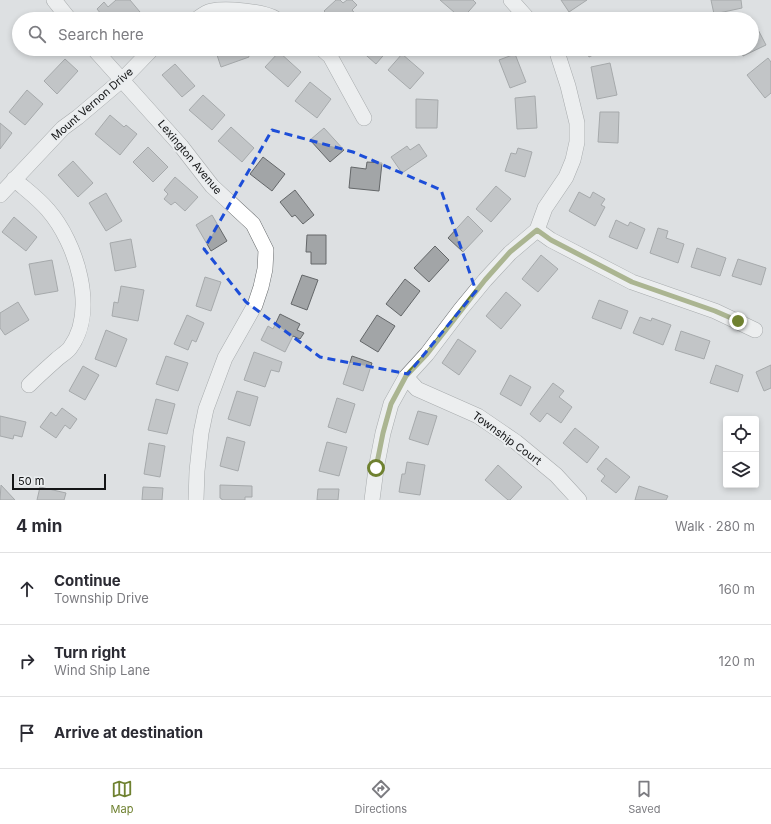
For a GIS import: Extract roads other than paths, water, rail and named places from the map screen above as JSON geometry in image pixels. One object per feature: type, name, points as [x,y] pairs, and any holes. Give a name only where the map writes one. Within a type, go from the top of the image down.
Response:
[{"type":"street","points":[[54,0],[63,12]]},
{"type":"street","points":[[511,0],[522,12]]},
{"type":"street","points":[[208,12],[236,10],[249,12]]},
{"type":"street","name":"Lexington Avenue","points":[[100,56],[123,79],[182,146],[212,186],[253,224],[266,250],[265,269],[255,305],[225,358],[206,409],[201,433],[196,500]]},
{"type":"street","name":"Mount Vernon Drive","points":[[0,195],[62,128],[78,118],[123,79],[145,56]]},
{"type":"street","points":[[330,56],[364,118]]},
{"type":"street","points":[[372,500],[376,468],[383,433],[391,404],[406,376],[427,354],[485,280],[510,252],[537,230],[545,208],[566,177],[573,160],[577,142],[577,123],[568,86],[558,56]]},
{"type":"street","points":[[14,179],[48,210],[59,225],[68,241],[75,259],[83,295],[83,314],[79,332],[69,348],[29,385]]},
{"type":"street","points":[[537,230],[551,240],[632,282],[715,311],[755,330]]},
{"type":"street","name":"Township Court","points":[[406,376],[417,389],[478,416],[516,442],[556,475],[579,500]]}]
